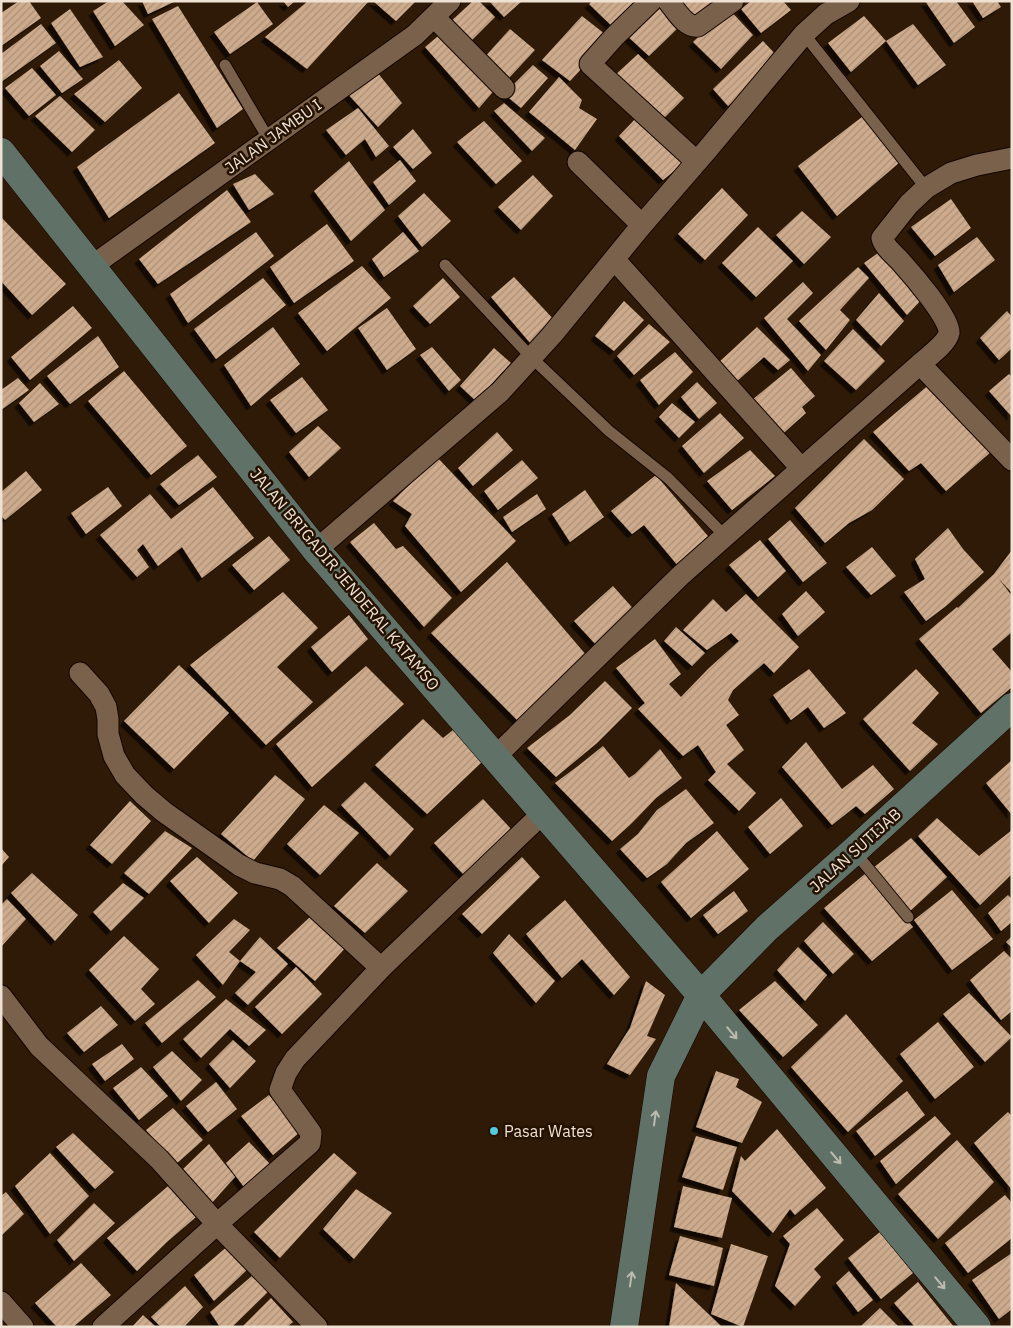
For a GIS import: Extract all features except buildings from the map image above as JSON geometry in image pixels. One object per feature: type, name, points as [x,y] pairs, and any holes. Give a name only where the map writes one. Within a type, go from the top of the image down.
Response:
[{"type":"main road","name":"JALAN BRIGADIR JENDERAL KATAMSO","points":[[1,152],[316,550],[701,995],[977,1327]]},
{"type":"main road","name":"JALAN SUTIJAB","points":[[624,1327],[661,1076],[701,995],[767,928],[1007,716]]},
{"type":"street","points":[[650,1],[614,36],[590,64],[697,162]]},
{"type":"street","points":[[668,1],[687,24],[693,27],[698,26],[732,1]]},
{"type":"street","points":[[316,550],[500,392],[532,358],[804,34],[826,14],[849,1]]},
{"type":"street","points":[[443,6],[504,88]]},
{"type":"street","name":"JALAN JAMBU I","points":[[92,266],[415,34],[443,6]]},
{"type":"street","points":[[495,756],[680,576],[937,349],[947,338],[949,332],[948,324],[938,308],[903,264],[884,244],[882,239],[909,204],[926,188],[951,173],[977,165],[1012,158]]},
{"type":"street","points":[[578,162],[642,225]]},
{"type":"street","points":[[614,259],[801,468]]},
{"type":"street","points":[[920,364],[1012,460]]},
{"type":"street","points":[[80,673],[99,694],[106,707],[108,734],[114,756],[125,775],[144,795],[164,812],[240,865],[255,873],[280,879],[292,886],[381,968]]},
{"type":"street","points":[[103,1327],[217,1224],[310,1144],[310,1132],[280,1090],[286,1073],[295,1059],[381,968],[543,813]]},
{"type":"street","points":[[1,996],[39,1046],[158,1159],[217,1224],[317,1327]]},
{"type":"street","points":[[1,1302],[23,1327]]},
{"type":"lane","points":[[804,34],[926,188]]},
{"type":"lane","points":[[225,65],[269,140]]},
{"type":"lane","points":[[445,265],[532,358],[609,431],[668,478],[726,536]]},
{"type":"lane","points":[[854,851],[908,917]]},
{"type":"place","name":"Pasar Wates","points":[[494,1131]]}]
